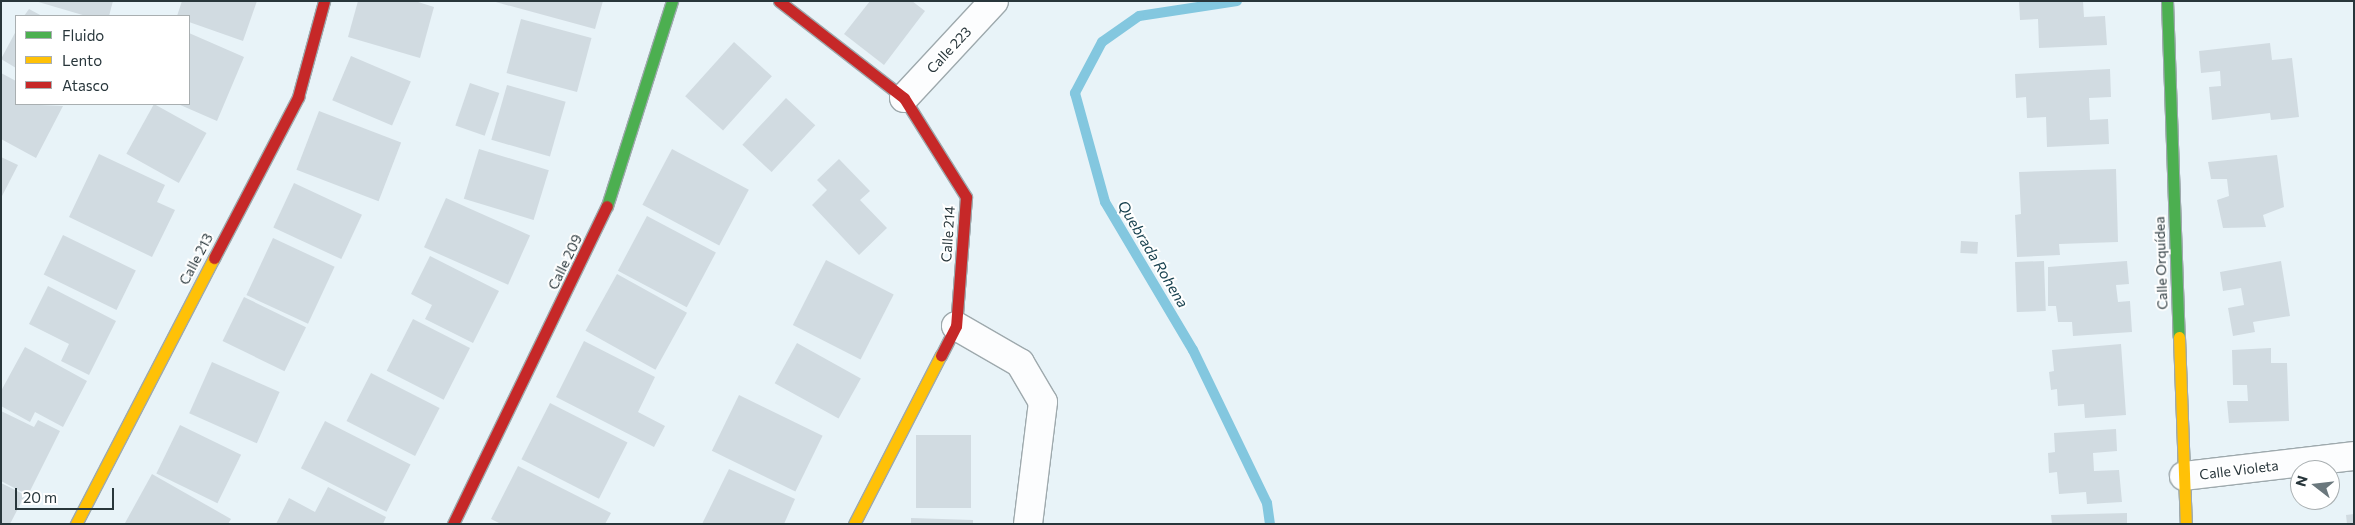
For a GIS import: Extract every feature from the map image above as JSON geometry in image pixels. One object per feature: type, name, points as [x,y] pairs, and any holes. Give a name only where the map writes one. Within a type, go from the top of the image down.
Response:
[{"type":"street","name":"Calle 213","points":[[76,524],[298,97],[324,1]]},
{"type":"street","name":"Calle 209","points":[[453,524],[602,221],[672,1]]},
{"type":"street","name":"Calle 214","points":[[779,1],[904,98],[966,197],[956,326],[854,524]]},
{"type":"street","name":"Calle 223","points":[[904,98],[994,1]]},
{"type":"street","name":"Calle Orquídea","points":[[2167,1],[2186,524]]},
{"type":"street","points":[[956,326],[1020,363],[1043,402],[1028,524]]},
{"type":"street","name":"Calle Violeta","points":[[2184,476],[2354,456]]},
{"type":"building","points":[[35,1],[113,1],[109,15],[83,15]]},
{"type":"building","points":[[182,1],[257,1],[243,41],[190,22],[190,15],[177,15]]},
{"type":"building","points":[[358,1],[415,1],[434,7],[420,58],[348,37]]},
{"type":"building","points":[[492,1],[603,1],[595,29]]},
{"type":"building","points":[[870,1],[912,1],[925,11],[884,65],[844,34]]},
{"type":"building","points":[[2019,1],[2083,1],[2084,17],[2105,16],[2107,45],[2039,48],[2038,19],[2020,20]]},
{"type":"building","points":[[29,9],[40,15],[25,15]]},
{"type":"building","points":[[521,19],[592,38],[577,92],[507,73]]},
{"type":"building","points":[[15,33],[15,67],[1,59]]},
{"type":"building","points":[[190,33],[244,57],[217,121],[180,105],[190,105]]},
{"type":"building","points":[[734,42],[772,76],[723,130],[685,96]]},
{"type":"building","points":[[2270,43],[2272,60],[2292,58],[2299,117],[2271,120],[2270,113],[2212,120],[2209,87],[2221,86],[2220,71],[2201,73],[2199,51]]},
{"type":"building","points":[[351,56],[411,81],[392,126],[332,100]]},
{"type":"building","points":[[2110,69],[2111,97],[2089,98],[2090,120],[2108,119],[2109,144],[2047,147],[2046,117],[2027,118],[2026,97],[2016,98],[2015,74]]},
{"type":"building","points":[[1,73],[15,80],[15,105],[63,106],[36,158],[1,139]]},
{"type":"building","points":[[470,83],[499,93],[485,136],[455,126]]},
{"type":"building","points":[[507,85],[566,102],[550,157],[491,140]]},
{"type":"building","points":[[786,98],[815,125],[772,172],[742,145]]},
{"type":"building","points":[[153,105],[206,133],[179,183],[126,154]]},
{"type":"building","points":[[319,111],[401,143],[379,201],[296,170]]},
{"type":"building","points":[[479,149],[549,170],[534,220],[464,199]]},
{"type":"building","points":[[672,149],[749,190],[719,245],[642,205]]},
{"type":"building","points":[[99,154],[165,185],[157,202],[175,210],[152,257],[69,217]]},
{"type":"building","points":[[2277,155],[2284,207],[2263,215],[2266,227],[2223,228],[2217,200],[2229,196],[2227,179],[2211,179],[2208,162]]},
{"type":"building","points":[[1,157],[18,165],[1,198]]},
{"type":"building","points":[[839,159],[870,191],[860,200],[887,228],[859,255],[812,205],[827,190],[817,180]]},
{"type":"building","points":[[2116,169],[2118,242],[2059,244],[2060,255],[2017,257],[2015,215],[2021,214],[2019,172]]},
{"type":"building","points":[[294,183],[362,215],[341,259],[273,227]]},
{"type":"building","points":[[446,198],[530,235],[508,285],[424,247]]},
{"type":"building","points":[[647,216],[716,253],[687,307],[618,271]]},
{"type":"building","points":[[63,235],[136,271],[117,310],[44,275]]},
{"type":"building","points":[[273,238],[335,267],[308,324],[246,295]]},
{"type":"building","points":[[1961,241],[1978,242],[1977,254],[1960,253]]},
{"type":"building","points":[[430,256],[499,291],[473,343],[425,319],[432,305],[411,294]]},
{"type":"building","points":[[826,260],[894,295],[861,360],[793,325]]},
{"type":"building","points":[[2044,261],[2046,311],[2017,312],[2015,262]]},
{"type":"building","points":[[2127,261],[2129,284],[2116,285],[2118,302],[2130,301],[2132,332],[2073,336],[2072,322],[2058,322],[2056,306],[2048,306],[2048,267]]},
{"type":"building","points":[[2281,261],[2290,316],[2253,322],[2255,332],[2233,336],[2228,308],[2244,305],[2241,288],[2223,291],[2220,272]]},
{"type":"building","points":[[617,274],[687,313],[655,370],[585,331]]},
{"type":"building","points":[[48,286],[116,321],[89,375],[61,361],[69,344],[29,324]]},
{"type":"building","points":[[244,297],[306,327],[285,371],[223,341]]},
{"type":"building","points":[[413,319],[470,348],[444,400],[387,371]]},
{"type":"building","points":[[584,341],[655,377],[638,412],[665,426],[654,447],[556,397]]},
{"type":"building","points":[[797,343],[861,378],[839,419],[775,383]]},
{"type":"building","points":[[2121,344],[2126,415],[2085,418],[2084,404],[2058,406],[2057,389],[2051,390],[2049,372],[2054,371],[2052,350]]},
{"type":"building","points":[[25,347],[87,381],[63,427],[35,412],[30,422],[1,406],[1,391]]},
{"type":"building","points":[[2271,348],[2271,363],[2287,363],[2289,421],[2229,423],[2227,401],[2248,401],[2247,385],[2233,385],[2232,350]]},
{"type":"building","points":[[212,362],[280,392],[257,443],[189,413]]},
{"type":"building","points":[[371,373],[440,408],[415,456],[346,421]]},
{"type":"building","points":[[739,395],[823,436],[795,491],[712,451]]},
{"type":"building","points":[[550,403],[628,442],[599,499],[521,459]]},
{"type":"building","points":[[1,411],[34,427],[38,420],[60,431],[28,495],[1,481]]},
{"type":"building","points":[[325,421],[411,465],[386,512],[301,468]]},
{"type":"building","points":[[180,425],[241,455],[217,503],[156,474]]},
{"type":"building","points":[[2116,429],[2117,451],[2093,453],[2094,471],[2119,470],[2122,502],[2087,504],[2086,492],[2059,494],[2057,472],[2049,473],[2048,453],[2055,452],[2054,433]]},
{"type":"building","points":[[916,435],[971,435],[971,508],[916,508]]},
{"type":"building","points":[[518,466],[611,513],[605,524],[501,524],[491,519]]},
{"type":"building","points":[[729,469],[795,499],[784,524],[702,524]]},
{"type":"building","points":[[152,474],[231,519],[228,524],[125,523]]},
{"type":"building","points":[[1,483],[25,495],[10,524],[1,524]]},
{"type":"building","points":[[328,487],[386,517],[383,524],[276,524],[289,498],[315,512]]},
{"type":"building","points":[[2127,513],[2127,524],[2052,524],[2051,515]]},
{"type":"building","points":[[2354,514],[2354,524],[2347,524],[2346,515]]},
{"type":"building","points":[[911,518],[973,520],[973,524],[911,524]]},
{"type":"waterway","name":"Quebrada Rohena","points":[[1237,1],[1139,16],[1102,42],[1075,93],[1105,202],[1193,350],[1267,503],[1270,524]]},
{"type":"traffic: fast","points":[[607,206],[672,1]]},
{"type":"traffic: fast","points":[[2167,1],[2179,337]]},
{"type":"traffic: slow","points":[[76,524],[214,258]]},
{"type":"traffic: slow","points":[[2179,337],[2186,524]]},
{"type":"traffic: slow","points":[[854,524],[941,355]]},
{"type":"traffic: jam","points":[[214,258],[298,97],[324,1]]},
{"type":"traffic: jam","points":[[779,1],[904,98],[966,197],[956,326],[941,355]]},
{"type":"traffic: jam","points":[[453,524],[607,206]]}]
